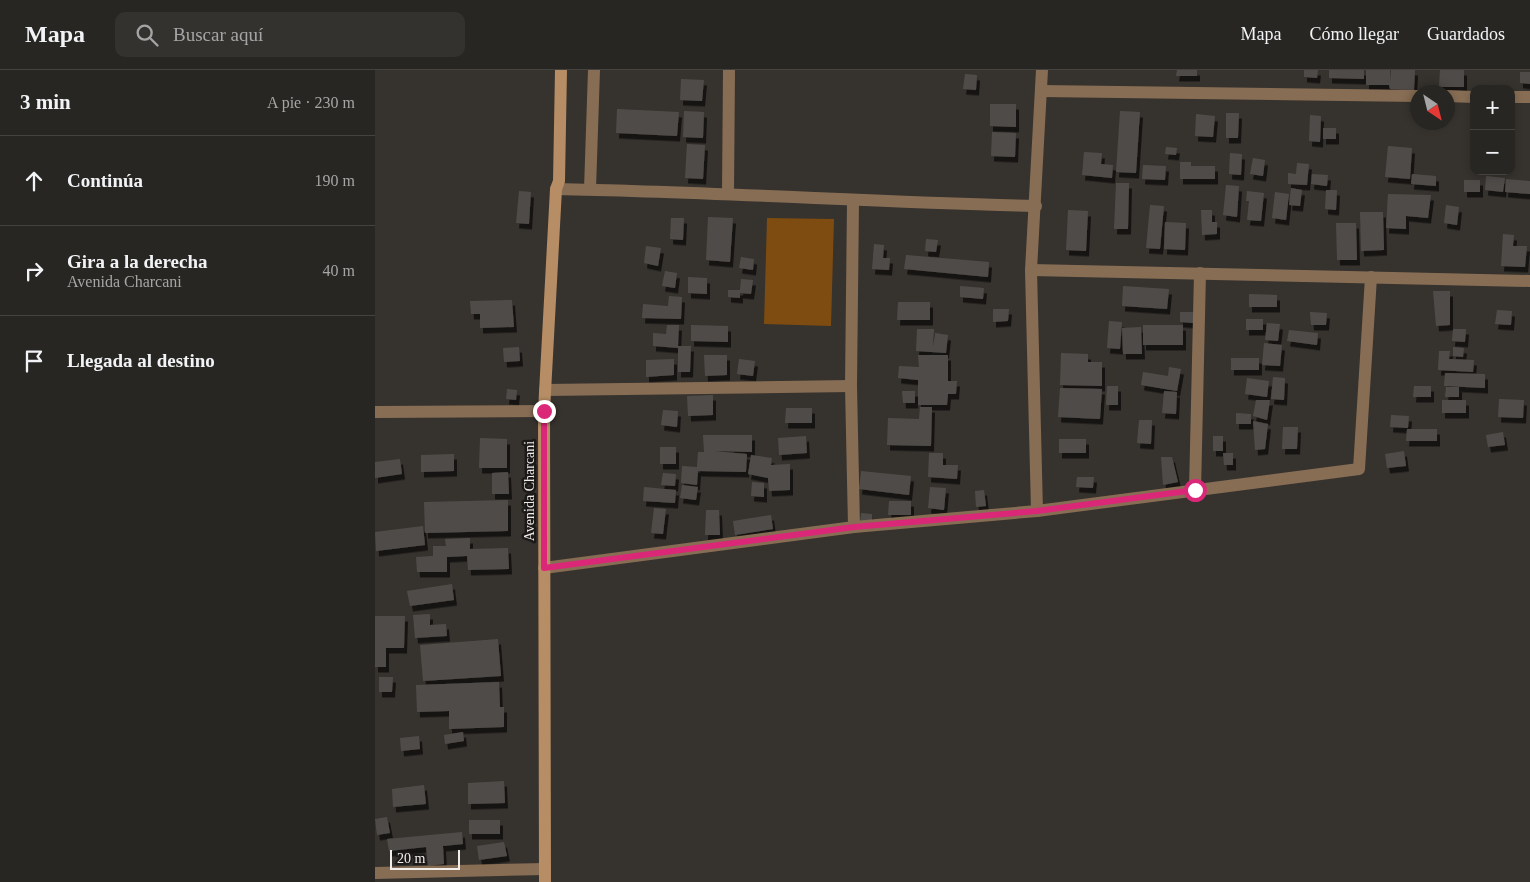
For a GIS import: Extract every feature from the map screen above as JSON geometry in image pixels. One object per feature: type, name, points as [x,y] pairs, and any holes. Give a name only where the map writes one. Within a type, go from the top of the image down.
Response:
[{"type":"main road","name":"Avenida Charcani","points":[[545,876],[544,411],[556,188],[559,181],[561,70]]},
{"type":"street","points":[[590,189],[594,70]]},
{"type":"street","points":[[728,193],[729,70]]},
{"type":"street","points":[[1037,511],[1031,270],[1042,70]]},
{"type":"street","points":[[1041,91],[1410,96]]},
{"type":"street","points":[[1455,96],[1470,96]]},
{"type":"street","points":[[1515,97],[1530,97]]},
{"type":"street","points":[[556,188],[728,193],[853,201],[1036,206]]},
{"type":"street","points":[[853,201],[851,386],[854,527]]},
{"type":"street","points":[[1031,270],[1530,281]]},
{"type":"street","points":[[1195,490],[1199,273]]},
{"type":"street","points":[[544,568],[854,527],[1037,511],[1359,468],[1371,276]]},
{"type":"street","points":[[545,390],[851,386]]},
{"type":"street","points":[[375,412],[544,411]]},
{"type":"street","points":[[375,873],[545,876]]},
{"type":"shaded area","points":[[767,218],[834,219],[831,326],[764,324]]},
{"type":"building","points":[[1177,70],[1197,70],[1197,76],[1176,76]]},
{"type":"building","points":[[1304,70],[1318,70],[1317,78],[1304,77]]},
{"type":"building","points":[[1329,70],[1364,70],[1364,79],[1329,78]]},
{"type":"building","points":[[1366,70],[1390,70],[1390,81],[1391,70],[1415,70],[1414,85],[1410,85],[1410,90],[1390,89],[1389,85],[1366,85]]},
{"type":"building","points":[[1440,70],[1464,70],[1464,87],[1439,85]]},
{"type":"building","points":[[1520,72],[1530,72],[1530,84],[1520,83]]},
{"type":"building","points":[[965,74],[977,75],[976,90],[963,89]]},
{"type":"building","points":[[681,79],[704,80],[702,101],[680,100]]},
{"type":"building","points":[[990,104],[1016,104],[1016,127],[990,126]]},
{"type":"building","points":[[617,109],[679,112],[677,136],[616,133]]},
{"type":"building","points":[[684,111],[704,112],[703,138],[683,137]]},
{"type":"building","points":[[1120,111],[1140,112],[1136,173],[1116,172]]},
{"type":"building","points":[[1226,113],[1239,113],[1238,138],[1226,138]]},
{"type":"building","points":[[1196,114],[1215,116],[1213,137],[1195,136]]},
{"type":"building","points":[[1310,115],[1321,116],[1320,142],[1309,141]]},
{"type":"building","points":[[1323,128],[1336,128],[1336,139],[1323,139]]},
{"type":"building","points":[[992,132],[1016,133],[1015,157],[991,156]]},
{"type":"building","points":[[687,144],[705,145],[703,179],[685,178]]},
{"type":"building","points":[[1388,146],[1412,148],[1410,179],[1385,177]]},
{"type":"building","points":[[1166,147],[1177,148],[1176,155],[1165,154]]},
{"type":"building","points":[[1084,152],[1102,153],[1101,164],[1113,165],[1112,178],[1082,175]]},
{"type":"building","points":[[1230,153],[1242,154],[1241,175],[1229,174]]},
{"type":"building","points":[[1253,158],[1265,160],[1263,176],[1250,174]]},
{"type":"building","points":[[1180,162],[1191,162],[1191,166],[1215,166],[1215,179],[1180,179]]},
{"type":"building","points":[[1297,163],[1309,164],[1307,185],[1288,184],[1288,173],[1296,174]]},
{"type":"building","points":[[1143,165],[1166,166],[1165,180],[1142,179]]},
{"type":"building","points":[[1312,174],[1328,175],[1327,186],[1311,184]]},
{"type":"building","points":[[1412,174],[1436,176],[1436,186],[1411,184]]},
{"type":"building","points":[[1486,176],[1505,178],[1503,192],[1485,190]]},
{"type":"building","points":[[1506,179],[1530,181],[1530,194],[1505,192]]},
{"type":"building","points":[[1464,180],[1480,180],[1480,192],[1464,192]]},
{"type":"building","points":[[1116,183],[1129,183],[1128,229],[1114,229]]},
{"type":"building","points":[[1226,185],[1239,186],[1237,217],[1223,215]]},
{"type":"building","points":[[1291,188],[1302,190],[1300,206],[1289,205]]},
{"type":"building","points":[[1326,190],[1337,190],[1336,210],[1325,209]]},
{"type":"building","points":[[519,191],[531,192],[529,224],[516,223]]},
{"type":"building","points":[[1247,191],[1264,193],[1261,221],[1247,220],[1249,201],[1246,201]]},
{"type":"building","points":[[1275,192],[1289,194],[1286,220],[1272,218]]},
{"type":"building","points":[[1388,194],[1431,195],[1428,218],[1406,216],[1406,229],[1386,228]]},
{"type":"building","points":[[1150,205],[1164,206],[1160,249],[1146,248]]},
{"type":"building","points":[[1446,205],[1459,207],[1457,225],[1444,223]]},
{"type":"building","points":[[1068,210],[1088,211],[1086,251],[1066,250]]},
{"type":"building","points":[[1201,210],[1212,210],[1212,222],[1217,222],[1217,234],[1202,235]]},
{"type":"building","points":[[1360,212],[1383,212],[1384,250],[1361,251]]},
{"type":"building","points":[[708,217],[733,218],[730,262],[706,260]]},
{"type":"building","points":[[671,218],[684,218],[683,240],[670,239]]},
{"type":"building","points":[[1165,222],[1186,223],[1185,250],[1164,249]]},
{"type":"building","points":[[1336,223],[1356,223],[1357,260],[1337,260]]},
{"type":"building","points":[[1503,234],[1514,235],[1513,246],[1527,246],[1525,267],[1501,266]]},
{"type":"building","points":[[926,239],[938,240],[936,252],[925,251]]},
{"type":"building","points":[[874,244],[884,245],[883,258],[890,258],[889,270],[872,269]]},
{"type":"building","points":[[646,246],[661,248],[658,266],[644,263]]},
{"type":"building","points":[[906,255],[989,262],[988,277],[904,269]]},
{"type":"building","points":[[741,257],[754,259],[753,270],[739,268]]},
{"type":"building","points":[[665,271],[677,273],[675,288],[662,286]]},
{"type":"building","points":[[688,277],[707,278],[707,294],[688,293]]},
{"type":"building","points":[[741,279],[753,280],[751,294],[740,293],[740,298],[728,297],[728,290],[740,290]]},
{"type":"building","points":[[960,286],[984,288],[983,299],[960,297]]},
{"type":"building","points":[[1123,286],[1169,289],[1167,309],[1122,306]]},
{"type":"building","points":[[1433,291],[1450,291],[1450,325],[1436,326]]},
{"type":"building","points":[[1249,294],[1277,295],[1277,307],[1249,307]]},
{"type":"building","points":[[669,296],[682,297],[681,319],[642,318],[643,304],[668,306]]},
{"type":"building","points":[[512,300],[514,327],[480,328],[480,314],[471,314],[470,301]]},
{"type":"building","points":[[898,302],[930,302],[930,320],[897,320]]},
{"type":"building","points":[[993,309],[1009,309],[1008,321],[993,322]]},
{"type":"building","points":[[1497,310],[1512,311],[1511,325],[1495,324]]},
{"type":"building","points":[[1180,312],[1193,312],[1193,323],[1180,322]]},
{"type":"building","points":[[1310,312],[1327,313],[1326,325],[1311,325]]},
{"type":"building","points":[[1246,319],[1263,319],[1263,330],[1246,330]]},
{"type":"building","points":[[1109,321],[1122,322],[1120,349],[1107,348]]},
{"type":"building","points":[[1267,323],[1280,324],[1278,341],[1265,340]]},
{"type":"building","points":[[667,325],[679,325],[678,346],[691,346],[690,372],[678,372],[678,348],[653,346],[653,333],[666,334]]},
{"type":"building","points":[[691,325],[728,326],[728,342],[691,341]]},
{"type":"building","points":[[1143,325],[1183,325],[1183,345],[1143,345]]},
{"type":"building","points":[[1141,327],[1142,354],[1123,354],[1122,328]]},
{"type":"building","points":[[917,329],[934,329],[933,347],[935,333],[948,335],[946,353],[916,351]]},
{"type":"building","points":[[1453,329],[1466,329],[1465,342],[1452,341]]},
{"type":"building","points":[[1289,330],[1318,333],[1317,345],[1287,341]]},
{"type":"building","points":[[1264,343],[1282,345],[1280,366],[1262,365]]},
{"type":"building","points":[[519,347],[520,361],[504,362],[503,348]]},
{"type":"building","points":[[1453,347],[1464,348],[1463,357],[1453,356]]},
{"type":"building","points":[[1439,351],[1450,351],[1449,359],[1474,360],[1473,372],[1438,370]]},
{"type":"building","points":[[1061,353],[1088,354],[1088,362],[1102,362],[1102,386],[1060,385]]},
{"type":"building","points":[[704,355],[727,355],[727,375],[705,376]]},
{"type":"building","points":[[918,355],[948,355],[948,381],[957,381],[956,394],[948,394],[947,405],[918,405],[918,380],[898,378],[899,366],[919,367]]},
{"type":"building","points":[[1231,358],[1259,358],[1259,370],[1231,370]]},
{"type":"building","points":[[674,359],[674,375],[646,377],[646,360]]},
{"type":"building","points":[[739,359],[755,361],[753,376],[737,374]]},
{"type":"building","points":[[1169,367],[1181,369],[1177,391],[1141,385],[1143,372],[1168,376]]},
{"type":"building","points":[[1445,373],[1485,374],[1485,388],[1444,386]]},
{"type":"building","points":[[1273,377],[1285,378],[1284,400],[1271,399]]},
{"type":"building","points":[[1247,378],[1269,381],[1267,397],[1245,394]]},
{"type":"building","points":[[1107,386],[1118,386],[1118,405],[1106,405]]},
{"type":"building","points":[[1414,386],[1431,386],[1431,397],[1413,397]]},
{"type":"building","points":[[1446,387],[1459,387],[1459,397],[1445,397]]},
{"type":"building","points":[[1060,388],[1102,389],[1100,419],[1058,417]]},
{"type":"building","points":[[507,389],[517,390],[516,400],[506,399]]},
{"type":"building","points":[[902,391],[915,391],[915,403],[903,403]]},
{"type":"building","points":[[1164,391],[1177,392],[1176,414],[1162,413]]},
{"type":"building","points":[[713,395],[713,415],[688,416],[687,396]]},
{"type":"building","points":[[1499,399],[1524,400],[1523,418],[1498,417]]},
{"type":"building","points":[[1256,400],[1270,400],[1267,420],[1253,416]]},
{"type":"building","points":[[1442,400],[1466,400],[1466,413],[1442,413]]},
{"type":"building","points":[[920,407],[932,407],[931,446],[887,445],[888,418],[919,419]]},
{"type":"building","points":[[786,408],[812,408],[812,423],[785,423]]},
{"type":"building","points":[[663,410],[678,411],[677,427],[661,425]]},
{"type":"building","points":[[1236,413],[1251,414],[1251,424],[1236,424]]},
{"type":"building","points":[[1391,415],[1409,416],[1408,428],[1390,427]]},
{"type":"building","points":[[1139,420],[1152,420],[1151,444],[1137,443]]},
{"type":"building","points":[[1253,421],[1268,424],[1265,449],[1255,450]]},
{"type":"building","points":[[1283,427],[1298,427],[1297,449],[1282,449]]},
{"type":"building","points":[[1407,429],[1437,429],[1437,441],[1406,441]]},
{"type":"building","points":[[1503,432],[1505,445],[1488,447],[1486,435]]},
{"type":"building","points":[[703,435],[752,435],[752,452],[714,451],[747,454],[746,472],[698,471],[697,485],[681,483],[682,466],[697,467],[698,452],[704,452]]},
{"type":"building","points":[[806,436],[807,453],[779,455],[778,438]]},
{"type":"building","points":[[1213,436],[1223,436],[1223,451],[1213,451]]},
{"type":"building","points":[[480,438],[507,439],[507,468],[479,468]]},
{"type":"building","points":[[1059,439],[1086,439],[1086,453],[1059,453]]},
{"type":"building","points":[[660,447],[676,447],[676,464],[660,464]]},
{"type":"building","points":[[1404,451],[1406,466],[1387,468],[1385,454]]},
{"type":"building","points":[[929,453],[943,453],[943,465],[958,465],[957,479],[928,477]]},
{"type":"building","points":[[1223,453],[1233,453],[1233,465],[1224,465]]},
{"type":"building","points":[[454,454],[454,471],[421,472],[421,455]]},
{"type":"building","points":[[751,455],[772,458],[771,465],[790,464],[790,490],[769,491],[768,478],[748,474]]},
{"type":"building","points":[[1161,457],[1172,457],[1178,482],[1163,485]]},
{"type":"building","points":[[400,459],[402,474],[375,478],[375,462]]},
{"type":"building","points":[[861,471],[911,476],[909,495],[859,489]]},
{"type":"building","points":[[508,472],[509,494],[492,494],[492,473]]},
{"type":"building","points":[[663,473],[676,474],[675,486],[661,485]]},
{"type":"building","points":[[1077,477],[1094,477],[1093,488],[1076,487]]},
{"type":"building","points":[[752,482],[764,483],[764,497],[751,496]]},
{"type":"building","points":[[682,485],[698,487],[696,500],[680,498]]},
{"type":"building","points":[[644,487],[676,490],[675,503],[643,501]]},
{"type":"building","points":[[930,487],[946,488],[944,510],[928,508]]},
{"type":"building","points":[[984,490],[986,506],[976,507],[975,491]]},
{"type":"building","points":[[508,500],[508,531],[425,533],[424,502]]},
{"type":"building","points":[[889,501],[911,501],[911,515],[888,515]]},
{"type":"building","points":[[654,508],[666,509],[663,534],[651,533]]},
{"type":"building","points":[[706,510],[719,510],[720,535],[705,535]]},
{"type":"building","points":[[861,513],[872,514],[872,525],[860,524]]},
{"type":"building","points":[[771,515],[773,529],[735,535],[733,521]]},
{"type":"building","points":[[423,526],[425,545],[376,551],[375,532]]},
{"type":"building","points":[[470,538],[470,549],[508,548],[509,569],[468,570],[467,556],[447,557],[447,572],[417,572],[416,557],[433,556],[433,546],[446,546],[445,539]]},
{"type":"building","points":[[452,584],[454,600],[410,606],[407,591]]},
{"type":"building","points":[[430,614],[430,625],[446,624],[447,636],[415,638],[413,615]]},
{"type":"building","points":[[375,616],[405,616],[404,648],[386,648],[386,667],[375,667]]},
{"type":"building","points":[[498,639],[501,676],[423,681],[420,645]]},
{"type":"building","points":[[379,677],[393,677],[392,692],[379,692]]},
{"type":"building","points":[[499,682],[500,707],[504,707],[504,727],[449,729],[449,711],[417,712],[416,685]]},
{"type":"building","points":[[463,732],[464,741],[445,744],[444,735]]},
{"type":"building","points":[[419,736],[420,749],[401,751],[400,738]]},
{"type":"building","points":[[504,781],[505,803],[468,804],[468,783]]},
{"type":"building","points":[[424,785],[426,804],[393,807],[392,789]]},
{"type":"building","points":[[387,817],[390,833],[377,835],[375,819]]},
{"type":"building","points":[[469,820],[500,820],[500,834],[469,834]]},
{"type":"building","points":[[462,832],[463,844],[443,846],[444,864],[428,866],[426,847],[389,851],[387,839]]},
{"type":"building","points":[[504,842],[507,856],[479,860],[477,846]]},
{"type":"route","points":[[544,411],[544,568],[854,527],[1037,511],[1195,490]]}]
